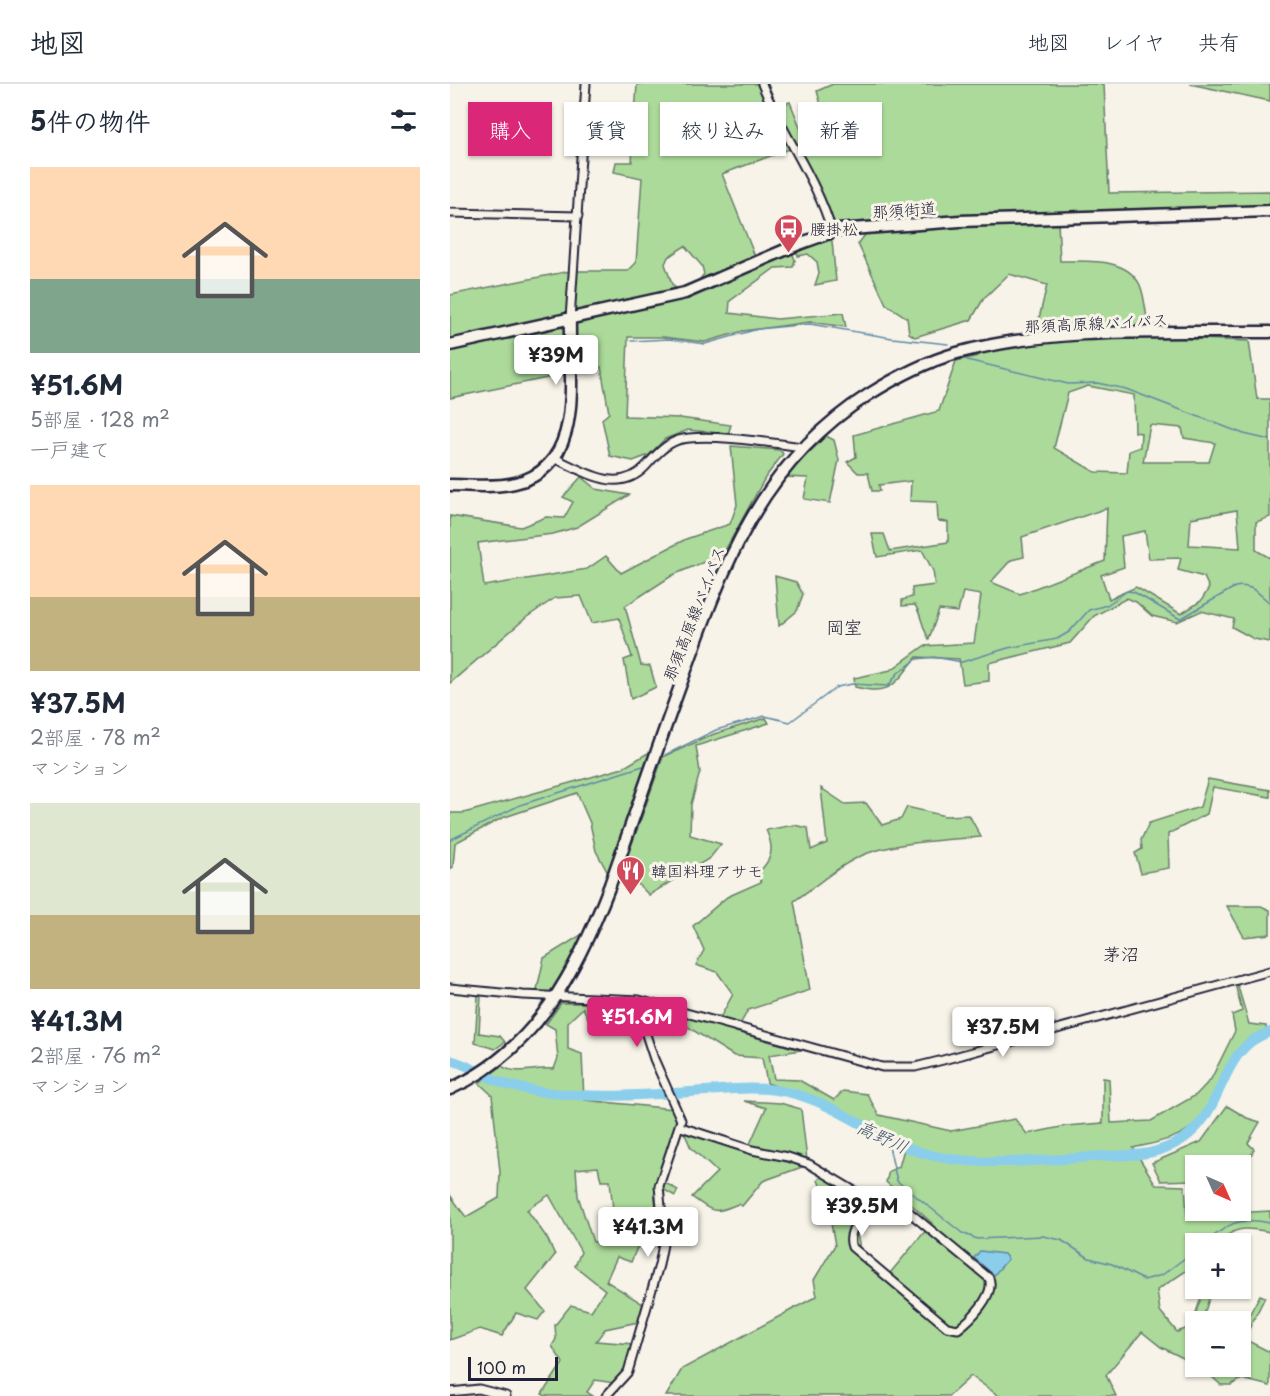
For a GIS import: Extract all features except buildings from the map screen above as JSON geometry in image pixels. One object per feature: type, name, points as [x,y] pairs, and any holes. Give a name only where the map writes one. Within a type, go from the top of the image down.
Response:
[{"type":"main road","name":"那須街道","points":[[450,345],[685,293],[832,232],[912,223],[1270,211]]},
{"type":"main road","points":[[450,485],[514,483],[537,474],[554,458],[568,428],[570,319]]},
{"type":"main road","name":"那須高原線バイパス","points":[[450,1089],[488,1067],[519,1040],[558,997],[581,955],[602,907],[721,575],[761,499],[802,447],[836,417],[877,390],[899,377],[954,354],[1003,343],[1067,336],[1270,332]]},
{"type":"street","points":[[570,319],[586,84]]},
{"type":"street","points":[[762,84],[783,132],[819,196],[832,232]]},
{"type":"street","points":[[450,213],[578,216]]},
{"type":"street","points":[[554,458],[602,479],[622,482],[640,473],[660,451],[680,440],[705,438],[802,447]]},
{"type":"street","points":[[450,988],[558,997],[631,1000],[882,1067],[897,1068],[943,1060],[1270,971]]},
{"type":"street","points":[[606,1396],[628,1372],[659,1265],[664,1239],[659,1186],[681,1127],[680,1111],[666,1084],[639,1013],[631,1000]]},
{"type":"street","points":[[681,1127],[752,1150],[809,1164],[873,1202]]},
{"type":"street","points":[[882,1197],[898,1203],[990,1278],[992,1284],[989,1295],[958,1329],[947,1327],[852,1247],[850,1233],[873,1202],[882,1197]]},
{"type":"street","points":[[450,1392],[479,1389],[506,1396]]},
{"type":"green space","points":[[637,84],[768,84],[775,102],[660,102],[660,156],[771,156],[722,174],[756,259],[700,283],[704,274],[702,266],[685,246],[668,257],[665,264],[672,284],[679,292],[792,252],[795,260],[793,267],[775,268],[730,301],[729,313],[777,319],[843,313],[846,327],[810,322],[743,331],[705,342],[663,337],[628,337],[625,416],[680,418],[731,425],[728,434],[688,430],[665,439],[649,455],[633,461],[610,456],[602,419],[609,413],[601,367],[450,398],[450,295],[570,271],[628,271],[636,263],[642,178],[614,172],[616,162],[632,162],[632,156],[648,156],[648,102],[636,102]]},
{"type":"green space","points":[[833,84],[1104,84],[1109,193],[1270,191],[1270,208],[919,218],[836,225],[800,156],[882,156],[882,102],[820,102],[817,91]]},
{"type":"green space","points":[[1190,84],[1270,84],[1270,101]]},
{"type":"green space","points":[[790,102],[798,122],[798,153],[795,147],[786,150],[786,103]]},
{"type":"green space","points":[[1058,222],[1060,261],[1104,262],[1125,269],[1140,285],[1148,326],[1036,331],[1047,285],[1009,274],[984,298],[971,320],[915,337],[909,333],[907,318],[886,304],[858,244],[868,231]]},
{"type":"green space","points":[[827,239],[832,241],[836,281],[815,285],[819,273],[817,262],[808,254],[798,256],[797,250]]},
{"type":"green space","points":[[1150,337],[1249,341],[1257,399],[1270,399],[1270,517],[1256,522],[1256,550],[1270,558],[1270,642],[1254,639],[1232,627],[1234,619],[1201,611],[1177,622],[1152,616],[1136,602],[1127,598],[1094,616],[1070,643],[989,663],[989,681],[963,684],[959,659],[917,657],[892,686],[877,690],[855,687],[854,678],[891,670],[924,646],[974,643],[981,595],[963,592],[958,612],[939,610],[929,639],[915,605],[902,606],[902,600],[912,597],[912,588],[935,585],[933,571],[922,550],[877,557],[872,534],[884,534],[890,551],[948,542],[948,522],[938,521],[937,502],[910,501],[911,481],[879,485],[880,491],[872,491],[868,473],[858,473],[847,462],[856,457],[854,435],[939,411],[956,361],[978,356],[984,350],[1065,339]],"holes":[[[1088,386],[1134,395],[1135,432],[1141,433],[1140,447],[1129,451],[1127,473],[1095,472],[1054,448],[1068,393]],[[1150,425],[1182,428],[1184,438],[1215,443],[1209,462],[1143,462]],[[1107,508],[1105,561],[1020,594],[991,582],[1011,560],[1024,557],[1022,537]],[[1237,510],[1240,548],[1189,545],[1191,518]],[[1145,531],[1149,559],[1181,558],[1178,570],[1204,577],[1209,588],[1201,601],[1181,614],[1136,587],[1109,599],[1101,575],[1124,567],[1121,536]]]},
{"type":"green space","points":[[826,436],[834,440],[839,460],[830,503],[804,499],[808,478],[784,477]]},
{"type":"green space","points":[[731,446],[780,450],[783,454],[765,478],[723,554],[673,575],[625,606],[641,665],[650,666],[656,687],[631,699],[624,660],[632,657],[619,618],[592,623],[581,596],[555,598],[527,617],[450,683],[450,516],[521,527],[546,517],[564,518],[573,502],[563,497],[581,477],[596,489],[629,495],[577,527],[553,534],[478,543],[484,586],[587,569],[606,556],[621,573],[686,539],[730,524],[737,505]]},
{"type":"green space","points":[[775,576],[796,582],[803,594],[797,611],[779,626]]},
{"type":"green space","points":[[766,718],[769,723],[696,746],[700,772],[691,804],[690,835],[721,844],[710,858],[649,895],[623,869],[663,757],[714,734]]},
{"type":"green space","points":[[653,750],[609,875],[596,851],[590,823],[577,793],[502,818],[455,843],[453,867],[450,869],[450,813],[464,813],[623,768]]},
{"type":"green space","points":[[1208,779],[1270,790],[1270,797],[1213,787],[1207,814],[1168,834],[1169,868],[1141,873],[1135,853],[1142,849],[1141,840],[1149,823],[1200,807]]},
{"type":"green space","points":[[821,788],[845,804],[866,803],[882,825],[901,819],[907,807],[945,816],[969,815],[981,837],[912,843],[871,852],[841,867],[794,901],[810,990],[748,1010],[736,1032],[801,1050],[769,1055],[774,1079],[799,1080],[834,1100],[843,1091],[867,1094],[879,1115],[951,1131],[1015,1119],[1027,1134],[1066,1126],[1103,1123],[1103,1078],[1109,1079],[1111,1123],[1151,1121],[1196,1095],[1211,1079],[1235,1031],[1232,1015],[1242,1011],[1235,984],[1237,983],[1249,1024],[1266,1026],[1266,1031],[1250,1039],[1238,1049],[1230,1061],[1213,1100],[1194,1125],[1173,1138],[1133,1148],[1156,1185],[1185,1186],[1185,1221],[1251,1221],[1251,1212],[1270,1211],[1270,1232],[1242,1229],[1230,1233],[1185,1233],[1185,1272],[1157,1290],[1160,1311],[1177,1332],[1185,1329],[1185,1359],[1161,1347],[1142,1332],[1106,1375],[1116,1396],[999,1396],[971,1376],[949,1396],[666,1396],[682,1369],[817,1296],[814,1280],[835,1245],[828,1207],[818,1180],[822,1176],[857,1199],[860,1205],[853,1222],[859,1242],[860,1259],[885,1279],[932,1223],[886,1182],[889,1171],[899,1167],[906,1142],[822,1102],[767,1083],[762,1058],[734,1056],[677,1020],[647,1024],[623,1016],[604,1026],[590,1022],[583,1008],[568,1022],[568,1049],[582,1054],[584,1100],[674,1109],[677,1119],[658,1179],[678,1190],[675,1196],[656,1185],[655,1192],[661,1245],[641,1238],[631,1262],[617,1257],[606,1281],[643,1304],[638,1322],[605,1329],[596,1341],[634,1344],[626,1371],[614,1383],[595,1380],[587,1392],[593,1396],[546,1396],[542,1394],[563,1363],[552,1346],[556,1339],[555,1325],[571,1305],[591,1311],[605,1290],[575,1266],[581,1252],[549,1195],[527,1210],[547,1238],[555,1255],[527,1290],[545,1311],[538,1320],[516,1313],[502,1336],[480,1329],[450,1340],[450,1195],[466,1217],[499,1198],[500,1172],[492,1095],[479,1083],[502,1066],[520,1071],[554,1069],[558,1058],[555,1029],[546,1024],[561,1003],[639,1003],[682,1014],[721,1016],[733,994],[717,972],[696,965],[704,950],[693,926],[727,897],[761,882],[757,874],[769,859],[771,849],[766,830],[794,825],[808,828],[811,850],[827,843]],"holes":[[[598,1167],[601,1181],[610,1181],[615,1229],[600,1241],[593,1242],[578,1196],[576,1169]]]},
{"type":"green space","points":[[1227,906],[1261,906],[1270,910],[1270,934],[1244,937]]},
{"type":"green space","points":[[584,933],[552,994],[536,994],[544,958]]},
{"type":"green space","points":[[478,996],[481,996],[479,1033],[500,1036],[505,1042],[495,1049],[475,1043]]},
{"type":"green space","points":[[744,1101],[780,1103],[801,1109],[807,1160],[749,1146],[766,1108]]},
{"type":"green space","points":[[1227,1106],[1247,1118],[1260,1122],[1248,1143],[1254,1149],[1251,1156],[1185,1155],[1185,1180],[1161,1181],[1152,1163],[1201,1142]]},
{"type":"green space","points":[[684,1132],[758,1155],[800,1163],[802,1167],[763,1181],[742,1206],[738,1204],[719,1210],[710,1209],[692,1197],[717,1172],[691,1148]]},
{"type":"green space","points":[[1260,1295],[1265,1297],[1251,1325],[1251,1312]]},
{"type":"green space","points":[[1201,1299],[1209,1299],[1205,1311],[1196,1311]]},
{"type":"green space","points":[[1251,1342],[1270,1352],[1270,1386],[1242,1379],[1231,1385],[1221,1385],[1212,1377],[1251,1377]]},
{"type":"water","points":[[980,1251],[1004,1254],[1008,1259],[994,1275],[974,1258]]},
{"type":"waterway","points":[[631,341],[669,339],[705,344],[758,329],[810,324],[892,338],[948,344]]},
{"type":"waterway","points":[[967,360],[1068,384],[1097,383],[1126,389],[1244,434],[1270,440]]},
{"type":"waterway","points":[[665,755],[716,730],[765,716],[790,722],[837,687],[852,684],[888,686],[898,673],[917,659],[934,657],[962,662],[1008,648],[1057,639],[1069,632],[1089,610],[1107,605],[1127,591],[1134,592],[1180,619],[1235,587],[1250,588],[1270,603]]},
{"type":"waterway","points":[[450,840],[520,805],[643,766]]},
{"type":"waterway","name":"高野川","points":[[450,1060],[509,1085],[571,1095],[610,1096],[746,1089],[777,1090],[820,1103],[914,1150],[958,1160],[1008,1162],[1141,1154],[1178,1142],[1196,1128],[1209,1111],[1237,1056],[1250,1042],[1270,1032]]},
{"type":"waterway","points":[[887,1138],[897,1181],[962,1233],[977,1239],[1043,1236],[1061,1240],[1089,1258],[1112,1264],[1144,1280],[1162,1275],[1185,1258]]},
{"type":"waterway","points":[[1218,1233],[1241,1221],[1270,1223]]},
{"type":"place","name":"腰掛松","points":[[789,254]]},
{"type":"place","name":"韓国料理アサモ","points":[[630,896]]},
{"type":"district","name":"岡室","points":[[844,626]]},
{"type":"district","name":"茅沼","points":[[1121,953]]}]
